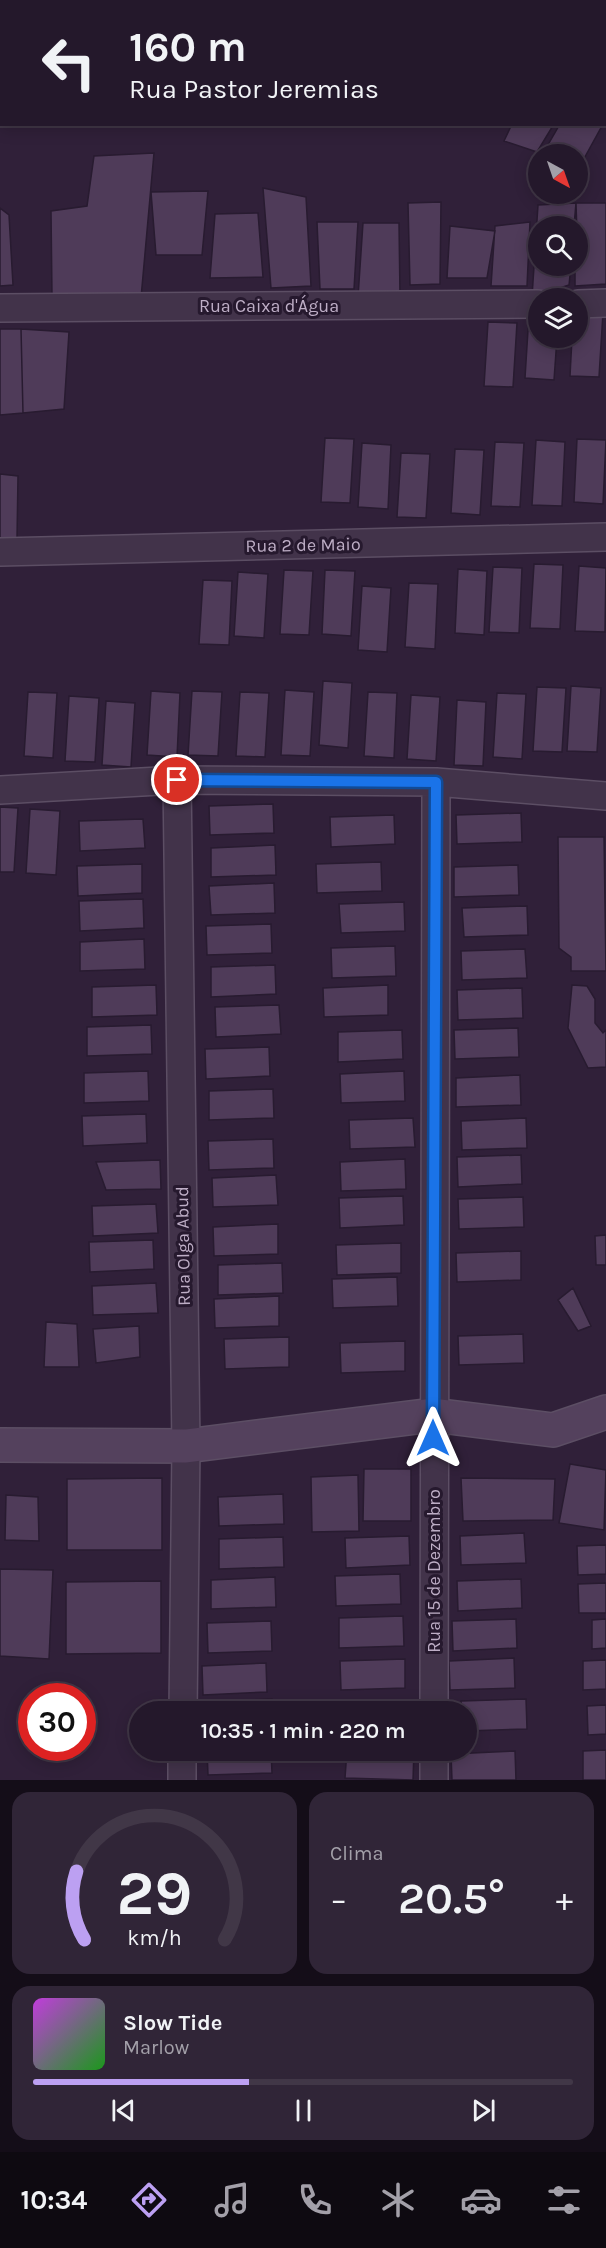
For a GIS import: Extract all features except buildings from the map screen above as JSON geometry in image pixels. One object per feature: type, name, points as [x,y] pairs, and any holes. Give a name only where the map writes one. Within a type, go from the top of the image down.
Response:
[{"type":"street","points":[[588,304],[606,303]]},
{"type":"street","name":"Rua Caixa d'Água","points":[[0,308],[528,304]]},
{"type":"street","name":"Rua 2 de Maio","points":[[0,552],[606,537]]},
{"type":"street","points":[[0,790],[177,780],[436,782],[606,796]]},
{"type":"street","name":"Rua Olga Abud","points":[[177,780],[186,1446],[183,1701]]},
{"type":"street","name":"Rua 15 de Dezembro","points":[[434,1701],[436,782]]},
{"type":"street","points":[[0,1445],[186,1446],[433,1415],[553,1430],[606,1412]]},
{"type":"street","points":[[182,1761],[182,1780]]},
{"type":"street","points":[[434,1761],[434,1780]]},
{"type":"route","points":[[177,780],[436,782],[433,1438]]}]
